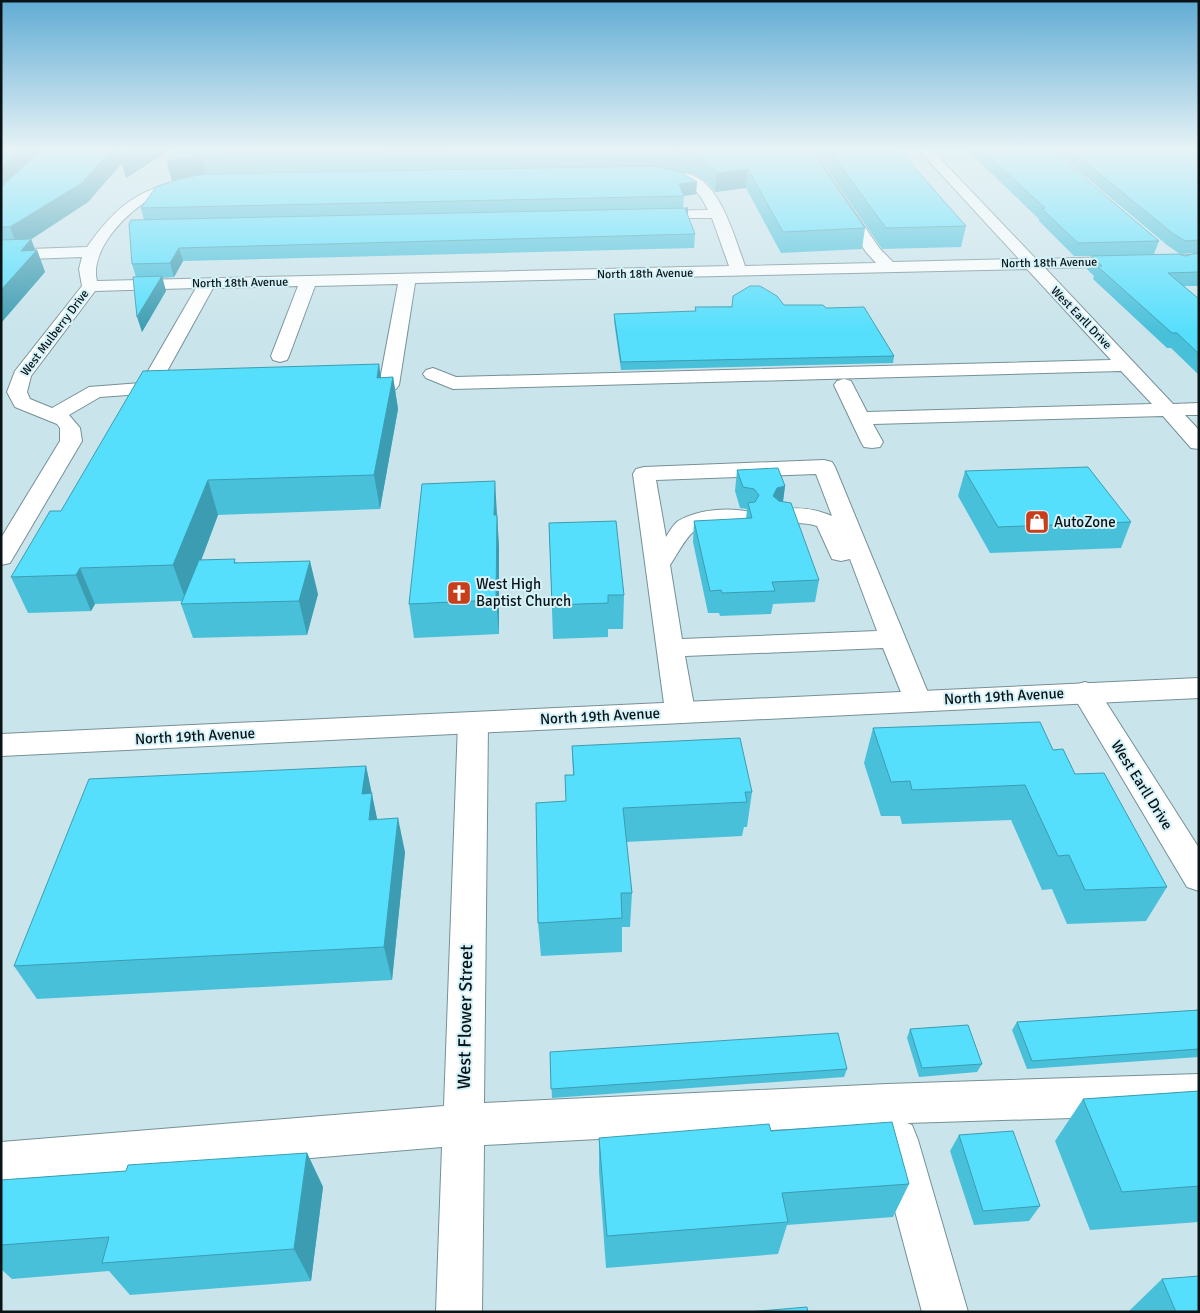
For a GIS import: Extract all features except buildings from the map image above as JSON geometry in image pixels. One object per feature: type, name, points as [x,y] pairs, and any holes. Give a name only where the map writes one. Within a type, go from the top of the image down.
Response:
[{"type":"street","points":[[1,255],[91,252],[126,209]]},
{"type":"street","points":[[714,209],[739,271]]},
{"type":"street","points":[[845,209],[874,252],[889,267]]},
{"type":"street","name":"West Earll Drive","points":[[980,209],[1199,443]]},
{"type":"street","points":[[640,215],[716,214]]},
{"type":"street","points":[[110,228],[131,227]]},
{"type":"street","points":[[1160,250],[1199,276]]},
{"type":"street","name":"West Mulberry Drive","points":[[1,558],[71,441],[70,428],[64,420],[22,403],[17,392],[22,375],[90,286],[86,268],[91,252]]},
{"type":"street","name":"North 18th Avenue","points":[[90,286],[1199,260]]},
{"type":"street","points":[[389,385],[407,279]]},
{"type":"street","points":[[280,356],[308,282]]},
{"type":"street","points":[[54,415],[96,391],[148,389],[207,284]]},
{"type":"street","points":[[433,374],[453,383],[1127,365]]},
{"type":"street","points":[[844,385],[872,442]]},
{"type":"street","points":[[860,418],[1199,409]]},
{"type":"street","points":[[680,712],[644,474],[824,467],[917,700]]},
{"type":"street","points":[[784,516],[810,515],[827,522],[850,573],[871,582]]},
{"type":"street","points":[[658,564],[685,528],[707,518],[743,517]]},
{"type":"street","points":[[671,648],[893,639]]},
{"type":"street","name":"North 19th Avenue","points":[[1,745],[1199,688]]},
{"type":"street","name":"West Earll Drive","points":[[1085,692],[1199,877]]},
{"type":"street","name":"West Flower Street","points":[[459,1312],[473,722]]},
{"type":"street","points":[[4,1170],[463,1125],[887,1104],[1199,1094]]},
{"type":"street","points":[[887,1104],[945,1312]]},
{"type":"place","name":"AutoZone","points":[[1037,522]]},
{"type":"place","name":"West High Baptist Church","points":[[459,593]]}]
